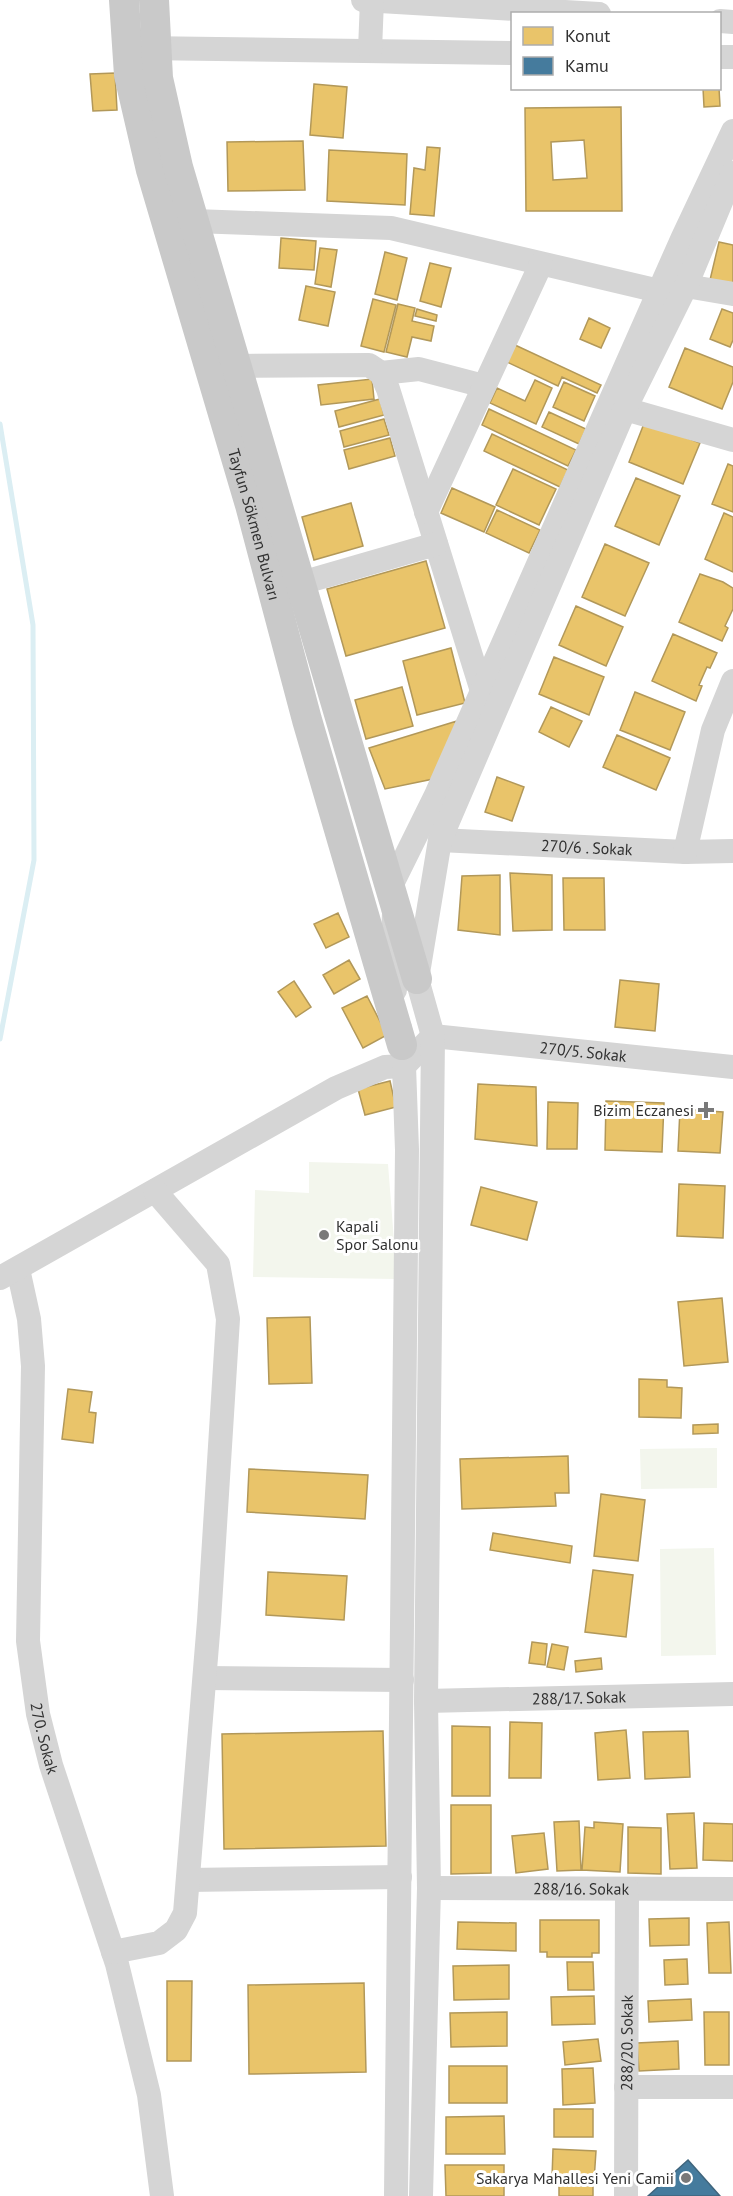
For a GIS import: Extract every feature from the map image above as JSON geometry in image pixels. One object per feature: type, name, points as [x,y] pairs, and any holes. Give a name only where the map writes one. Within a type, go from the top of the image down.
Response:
[{"type":"main road","name":"Tayfun Sökmen Bulvarı","points":[[124,0],[129,75],[151,170],[250,505],[307,720],[403,1055]]},
{"type":"main road","name":"Tayfun Sökmen Bulvarı","points":[[154,0],[158,78],[178,167],[417,979]]},
{"type":"street","points":[[363,0],[518,4],[583,12]]},
{"type":"street","points":[[370,50],[372,0]]},
{"type":"street","points":[[126,48],[511,53]]},
{"type":"street","points":[[396,2196],[407,1150],[403,1055],[392,959],[394,914],[391,886],[436,795],[659,291],[733,131]]},
{"type":"street","points":[[420,2196],[429,1888],[426,1701],[433,1036],[417,979],[440,840],[625,409],[686,285],[733,173]]},
{"type":"street","points":[[194,221],[391,228],[659,291]]},
{"type":"street","points":[[426,512],[541,264]]},
{"type":"street","points":[[686,285],[733,294]]},
{"type":"street","points":[[237,366],[369,365],[381,373],[388,389],[482,692]]},
{"type":"street","points":[[381,373],[419,369],[484,386]]},
{"type":"street","points":[[625,409],[733,440]]},
{"type":"street","points":[[301,583],[436,544]]},
{"type":"street","points":[[686,852],[712,730],[733,681]]},
{"type":"street","name":"270/6 . Sokak","points":[[440,840],[686,852],[733,851]]},
{"type":"street","points":[[9,1273],[336,1088],[385,1067],[433,1036]]},
{"type":"street","name":"270/5. Sokak","points":[[433,1036],[733,1067]]},
{"type":"street","points":[[113,1952],[159,1943],[176,1930],[185,1913],[205,1678],[228,1319],[218,1264],[155,1191]]},
{"type":"street","name":"270. Sokak","points":[[9,1273],[29,1319],[33,1366],[28,1641],[38,1714],[51,1766],[113,1952],[149,2095],[162,2196]]},
{"type":"street","points":[[205,1678],[402,1680]]},
{"type":"street","name":"288/17. Sokak","points":[[426,1701],[733,1694]]},
{"type":"street","points":[[188,1880],[400,1877]]},
{"type":"street","name":"288/16. Sokak","points":[[429,1888],[733,1889]]},
{"type":"street","name":"288/20. Sokak","points":[[626,2196],[627,1889]]},
{"type":"street","points":[[626,2087],[733,2087]]},
{"type":"shaded area","name":"Kapali Spor Salonu","points":[[309,1162],[388,1164],[397,1279],[253,1277],[255,1190],[309,1193]]},
{"type":"shaded area","points":[[717,1448],[717,1488],[641,1489],[640,1449]]},
{"type":"shaded area","points":[[714,1548],[716,1655],[661,1656],[660,1549]]},
{"type":"building: Konut","points":[[115,73],[117,110],[93,111],[90,74]]},
{"type":"building: Konut","points":[[314,84],[347,87],[343,138],[310,135]]},
{"type":"building: Konut","points":[[703,90],[719,90],[720,106],[704,107]]},
{"type":"building: Konut","points":[[621,107],[622,211],[526,211],[525,108]],"holes":[[[584,140],[587,178],[553,180],[551,142]]]},
{"type":"building: Konut","points":[[303,141],[305,190],[228,191],[227,142]]},
{"type":"building: Konut","points":[[427,147],[440,148],[434,216],[410,214],[414,168],[425,170]]},
{"type":"building: Konut","points":[[329,150],[407,154],[405,205],[327,201]]},
{"type":"building: Konut","points":[[281,238],[316,241],[314,270],[279,268]]},
{"type":"building: Konut","points":[[719,242],[733,245],[733,285],[710,280]]},
{"type":"building: Konut","points":[[320,248],[337,250],[331,287],[315,284]]},
{"type":"building: Konut","points":[[385,252],[407,258],[397,300],[375,294]]},
{"type":"building: Konut","points":[[430,263],[451,268],[441,307],[420,301]]},
{"type":"building: Konut","points":[[306,286],[335,292],[328,326],[299,320]]},
{"type":"building: Konut","points":[[373,299],[396,305],[384,352],[361,346]]},
{"type":"building: Konut","points":[[398,304],[415,308],[412,321],[434,326],[431,341],[412,337],[407,357],[386,352]]},
{"type":"building: Konut","points":[[417,309],[437,315],[436,321],[415,316]]},
{"type":"building: Konut","points":[[722,309],[733,313],[733,340],[730,347],[710,339]]},
{"type":"building: Konut","points":[[589,318],[610,328],[601,348],[580,339]]},
{"type":"building: Konut","points":[[515,345],[601,385],[597,393],[562,377],[558,386],[507,362]]},
{"type":"building: Konut","points":[[685,348],[733,367],[733,382],[722,409],[669,387]]},
{"type":"building: Konut","points":[[372,379],[374,399],[321,405],[318,385]]},
{"type":"building: Konut","points":[[535,380],[552,388],[536,424],[490,403],[497,388],[525,401]]},
{"type":"building: Konut","points":[[564,382],[595,396],[584,421],[553,407]]},
{"type":"building: Konut","points":[[380,399],[384,415],[339,427],[335,411]]},
{"type":"building: Konut","points":[[489,409],[576,450],[568,466],[482,425]]},
{"type":"building: Konut","points":[[549,412],[586,429],[579,444],[542,427]]},
{"type":"building: Konut","points":[[384,419],[389,435],[344,447],[340,431]]},
{"type":"building: Konut","points":[[645,421],[700,443],[683,484],[629,462]]},
{"type":"building: Konut","points":[[492,434],[568,470],[560,487],[484,451]]},
{"type":"building: Konut","points":[[390,438],[395,456],[349,469],[344,450]]},
{"type":"building: Konut","points":[[728,464],[733,466],[733,512],[712,504]]},
{"type":"building: Konut","points":[[513,469],[556,489],[539,525],[496,505]]},
{"type":"building: Konut","points":[[636,478],[680,496],[659,545],[615,526]]},
{"type":"building: Konut","points":[[452,488],[495,507],[484,532],[441,513]]},
{"type":"building: Konut","points":[[351,503],[363,546],[314,560],[302,517]]},
{"type":"building: Konut","points":[[497,510],[540,530],[529,553],[486,533]]},
{"type":"building: Konut","points":[[724,513],[733,517],[733,572],[705,559]]},
{"type":"building: Konut","points":[[605,544],[649,563],[625,616],[582,597]]},
{"type":"building: Konut","points":[[426,561],[445,628],[346,656],[327,589]]},
{"type":"building: Konut","points":[[700,574],[733,588],[733,609],[725,626],[728,628],[722,641],[679,622]]},
{"type":"building: Konut","points":[[576,606],[623,627],[606,666],[559,645]]},
{"type":"building: Konut","points":[[673,634],[717,653],[710,668],[707,667],[699,685],[702,686],[696,701],[652,681]]},
{"type":"building: Konut","points":[[451,648],[465,703],[417,715],[403,661]]},
{"type":"building: Konut","points":[[554,657],[604,677],[589,715],[539,694]]},
{"type":"building: Konut","points":[[402,687],[413,726],[366,739],[355,700]]},
{"type":"building: Konut","points":[[635,692],[685,712],[670,750],[620,730]]},
{"type":"building: Konut","points":[[551,707],[582,721],[569,747],[539,732]]},
{"type":"building: Konut","points":[[457,721],[433,779],[385,789],[369,748]]},
{"type":"building: Konut","points":[[617,735],[670,758],[656,790],[603,767]]},
{"type":"building: Konut","points":[[497,777],[524,787],[512,821],[485,812]]},
{"type":"building: Konut","points":[[510,873],[552,875],[552,930],[513,931]]},
{"type":"building: Konut","points":[[500,875],[500,935],[458,930],[462,876]]},
{"type":"building: Konut","points":[[563,878],[604,878],[605,930],[564,930]]},
{"type":"building: Konut","points":[[338,913],[349,937],[326,948],[314,924]]},
{"type":"building: Konut","points":[[349,960],[360,979],[334,994],[323,975]]},
{"type":"building: Konut","points":[[620,980],[659,984],[655,1031],[615,1027]]},
{"type":"building: Konut","points":[[294,981],[311,1007],[296,1017],[278,992]]},
{"type":"building: Konut","points":[[367,996],[387,1035],[363,1048],[342,1008]]},
{"type":"building: Konut","points":[[390,1081],[396,1107],[365,1115],[358,1089]]},
{"type":"building: Konut","points":[[478,1084],[536,1087],[537,1146],[475,1139]]},
{"type":"building: Konut","points":[[606,1101],[664,1103],[662,1152],[605,1150]]},
{"type":"building: Konut","points":[[548,1102],[578,1103],[577,1149],[547,1149]]},
{"type":"building: Konut","points":[[680,1109],[723,1112],[720,1153],[678,1151]]},
{"type":"building: Konut","points":[[679,1184],[725,1186],[723,1238],[677,1236]]},
{"type":"building: Konut","points":[[481,1187],[537,1202],[527,1240],[471,1225]]},
{"type":"building: Konut","points":[[722,1298],[728,1362],[684,1366],[678,1302]]},
{"type":"building: Konut","points":[[310,1317],[312,1383],[269,1384],[267,1318]]},
{"type":"building: Konut","points":[[639,1379],[667,1380],[667,1387],[682,1388],[681,1418],[639,1417]]},
{"type":"building: Konut","points":[[68,1389],[92,1392],[89,1412],[96,1413],[93,1443],[62,1439]]},
{"type":"building: Konut","points":[[718,1424],[718,1433],[693,1434],[693,1425]]},
{"type":"building: Konut","points":[[568,1456],[569,1493],[555,1493],[556,1506],[462,1509],[460,1459]]},
{"type":"building: Konut","points":[[249,1469],[368,1475],[365,1519],[247,1512]]},
{"type":"building: Konut","points":[[601,1494],[645,1500],[638,1561],[594,1556]]},
{"type":"building: Konut","points":[[493,1533],[572,1546],[570,1563],[490,1550]]},
{"type":"building: Konut","points":[[593,1570],[633,1575],[626,1637],[585,1632]]},
{"type":"building: Konut","points":[[268,1572],[347,1576],[344,1620],[266,1615]]},
{"type":"building: Konut","points":[[532,1642],[547,1644],[545,1665],[529,1663]]},
{"type":"building: Konut","points":[[552,1644],[568,1647],[564,1670],[547,1667]]},
{"type":"building: Konut","points":[[601,1658],[602,1669],[576,1672],[575,1661]]},
{"type":"building: Konut","points":[[510,1722],[542,1723],[541,1778],[509,1778]]},
{"type":"building: Konut","points":[[452,1726],[490,1727],[490,1796],[452,1796]]},
{"type":"building: Konut","points":[[626,1730],[630,1778],[598,1780],[595,1733]]},
{"type":"building: Konut","points":[[383,1731],[386,1846],[224,1849],[222,1734]]},
{"type":"building: Konut","points":[[688,1731],[690,1777],[645,1779],[643,1732]]},
{"type":"building: Konut","points":[[451,1805],[491,1805],[491,1873],[451,1874]]},
{"type":"building: Konut","points":[[694,1813],[697,1868],[670,1869],[667,1814]]},
{"type":"building: Konut","points":[[579,1821],[581,1870],[557,1871],[554,1822]]},
{"type":"building: Konut","points":[[594,1822],[623,1824],[620,1872],[582,1870],[585,1827],[594,1828]]},
{"type":"building: Konut","points":[[704,1823],[733,1824],[733,1861],[703,1860]]},
{"type":"building: Konut","points":[[628,1827],[661,1828],[661,1874],[628,1873]]},
{"type":"building: Konut","points":[[544,1833],[548,1869],[516,1873],[512,1836]]},
{"type":"building: Konut","points":[[689,1918],[689,1945],[650,1946],[649,1919]]},
{"type":"building: Konut","points":[[540,1920],[599,1920],[599,1953],[592,1953],[592,1957],[547,1957],[547,1952],[540,1952]]},
{"type":"building: Konut","points":[[458,1922],[516,1923],[516,1951],[457,1949]]},
{"type":"building: Konut","points":[[729,1922],[731,1973],[709,1973],[707,1923]]},
{"type":"building: Konut","points":[[687,1959],[688,1984],[665,1985],[664,1960]]},
{"type":"building: Konut","points":[[567,1962],[593,1962],[594,1990],[568,1990]]},
{"type":"building: Konut","points":[[509,1965],[509,1999],[454,2000],[453,1966]]},
{"type":"building: Konut","points":[[167,1981],[192,1981],[191,2061],[167,2061]]},
{"type":"building: Konut","points":[[364,1983],[366,2072],[249,2074],[248,1985]]},
{"type":"building: Konut","points":[[594,1996],[595,2024],[552,2025],[551,1997]]},
{"type":"building: Konut","points":[[691,1999],[692,2020],[649,2022],[648,2001]]},
{"type":"building: Konut","points":[[507,2012],[507,2046],[451,2047],[450,2013]]},
{"type":"building: Konut","points":[[704,2012],[729,2012],[729,2065],[705,2065]]},
{"type":"building: Konut","points":[[598,2039],[601,2061],[565,2065],[563,2042]]},
{"type":"building: Konut","points":[[678,2041],[679,2069],[639,2071],[637,2043]]},
{"type":"building: Konut","points":[[449,2066],[507,2066],[507,2103],[449,2103]]},
{"type":"building: Konut","points":[[593,2068],[595,2103],[563,2105],[562,2069]]},
{"type":"building: Konut","points":[[554,2109],[593,2109],[593,2137],[554,2137]]},
{"type":"building: Konut","points":[[504,2116],[505,2154],[446,2154],[446,2117]]},
{"type":"building: Konut","points":[[553,2149],[596,2151],[594,2181],[552,2178]]},
{"type":"building: Konut","points":[[445,2165],[504,2165],[504,2196],[446,2196]]},
{"type":"building: Konut","points":[[559,2186],[593,2186],[593,2196],[559,2196]]},
{"type":"building: Kamu","name":"Sakarya Mahallesi Yeni Camii","points":[[688,2160],[720,2196],[648,2196]]},
{"type":"waterway","points":[[0,424],[33,625],[34,860],[0,1039]]},
{"type":"place","name":"Bizim Eczanesi","points":[[706,1110]]},
{"type":"place","name":"Kapali Spor Salonu","points":[[324,1235]]},
{"type":"place","name":"Sakarya Mahallesi Yeni Camii","points":[[686,2178]]}]
